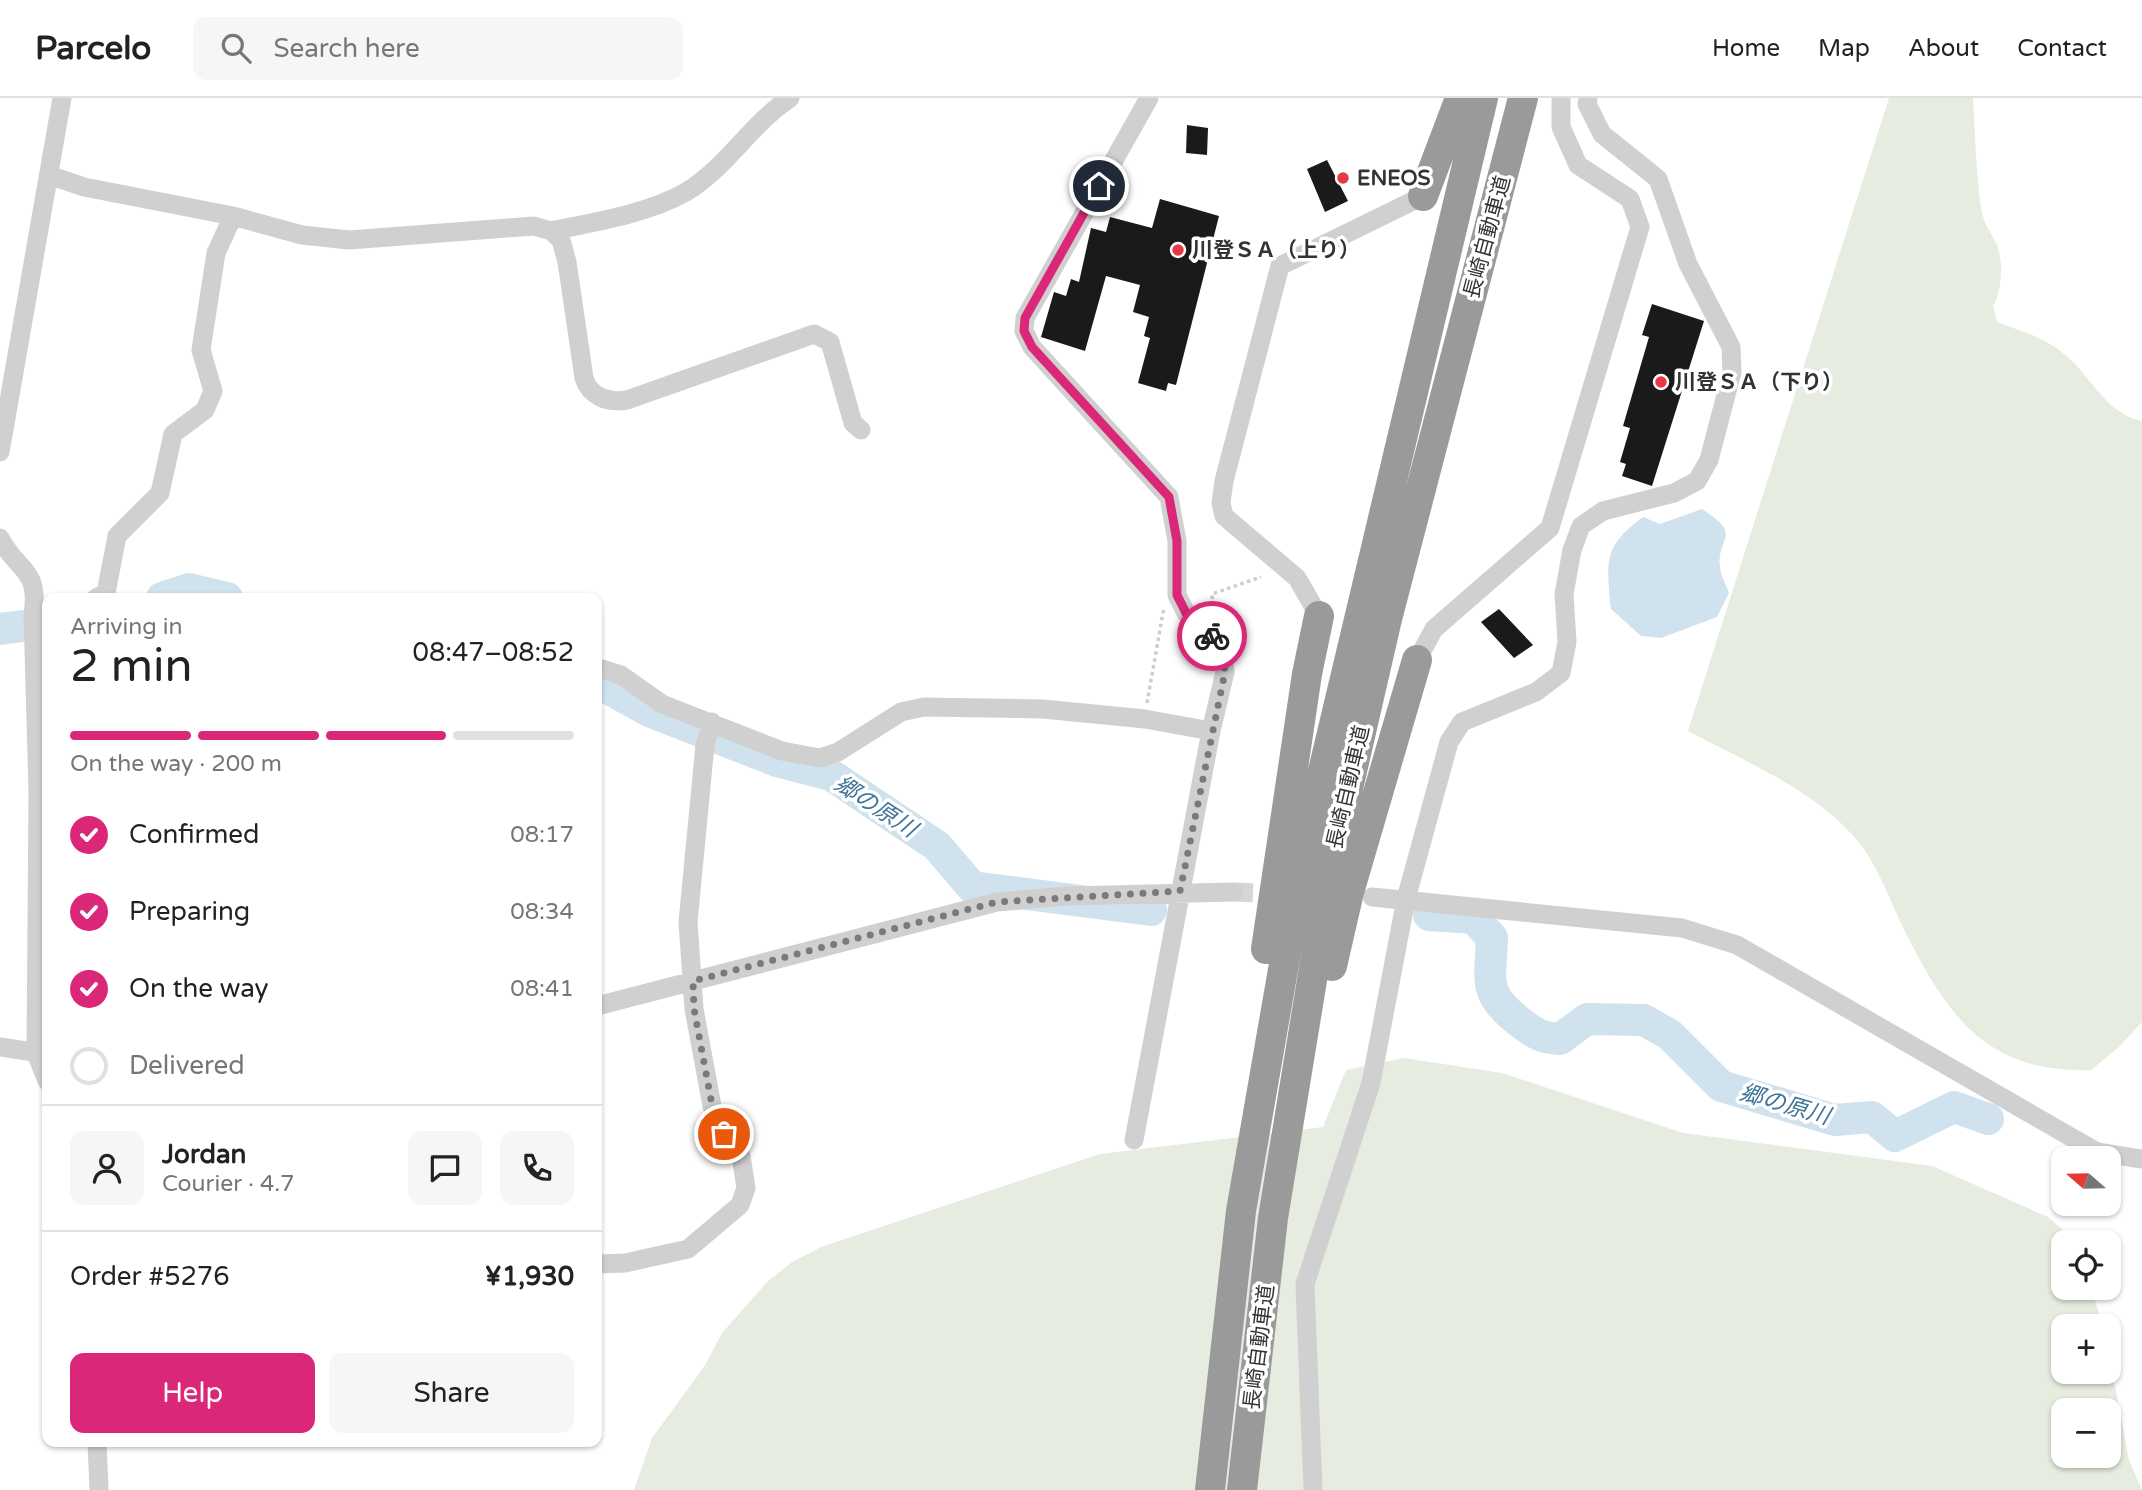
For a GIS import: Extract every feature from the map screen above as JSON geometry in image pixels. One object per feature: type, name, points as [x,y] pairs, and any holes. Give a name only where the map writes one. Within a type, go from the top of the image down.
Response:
[{"type":"highway","points":[[1423,196],[1460,98]]},
{"type":"highway","name":"長崎自動車道","points":[[1210,1490],[1241,1211],[1303,855],[1483,98]]},
{"type":"highway","name":"長崎自動車道","points":[[1242,1490],[1273,1218],[1332,858],[1384,632],[1523,98]]},
{"type":"highway","points":[[1241,1211],[1254,1028],[1307,674],[1319,616]]},
{"type":"highway","points":[[1295,1080],[1333,964],[1349,892],[1418,660]]},
{"type":"street","points":[[0,452],[62,98]]},
{"type":"street","points":[[551,231],[652,206],[687,191],[720,164],[758,122],[790,98]]},
{"type":"street","points":[[1134,1140],[1211,731],[1225,672],[1222,649],[1214,638],[1186,613],[1177,595],[1177,541],[1169,497],[1032,347],[1024,331],[1025,318],[1149,98]]},
{"type":"street","points":[[1418,660],[1434,629],[1550,528],[1640,226],[1630,199],[1578,165],[1561,127],[1561,98]]},
{"type":"street","points":[[1313,1490],[1305,1284],[1371,1083],[1405,899],[1449,742],[1462,722],[1536,691],[1561,673],[1567,642],[1564,594],[1572,550],[1581,526],[1603,511],[1674,493],[1698,481],[1709,460],[1732,372],[1731,347],[1688,264],[1658,179],[1602,134],[1587,104],[1588,98]]},
{"type":"street","points":[[49,175],[84,187],[233,216],[302,235],[349,240],[534,226],[551,231],[561,240],[567,262],[584,378],[588,389],[600,397],[615,402],[627,400],[814,334],[830,342],[853,423],[861,430]]},
{"type":"street","points":[[1319,616],[1297,578],[1224,516],[1221,503],[1224,481],[1280,267],[1423,196]]},
{"type":"street","points":[[106,593],[117,536],[160,493],[173,434],[205,410],[213,391],[201,350],[216,253],[233,216]]},
{"type":"street","points":[[0,538],[29,571],[39,603],[34,638],[42,1054],[0,1047]]},
{"type":"street","points":[[602,669],[621,675],[662,705],[782,751],[820,758],[838,752],[901,712],[924,707],[1043,709],[1145,719],[1211,731]]},
{"type":"street","points":[[602,1264],[625,1264],[688,1249],[740,1205],[746,1188],[741,1156],[724,1134],[712,1105],[694,1009],[688,922],[705,745],[712,722]]},
{"type":"street","points":[[602,1005],[997,902],[1180,891],[1234,892]]},
{"type":"street","points":[[1372,897],[1682,928],[1707,934],[1737,945],[2098,1152],[2142,1159]]},
{"type":"street","points":[[97,1447],[99,1490]]},
{"type":"path","points":[[1214,638],[1212,594],[1261,577]]},
{"type":"path","points":[[1145,719],[1163,608],[1177,595]]},
{"type":"shaded area","points":[[1889,98],[1973,98],[1981,208],[1999,250],[2001,266],[2000,284],[1993,306],[1997,322],[2052,345],[2078,367],[2110,404],[2142,421],[2142,1022],[2119,1047],[2091,1070],[2053,1068],[2021,1061],[1994,1048],[1971,1030],[1933,982],[1916,953],[1873,863],[1844,826],[1781,780],[1688,731]]},
{"type":"shaded area","points":[[1404,1058],[1502,1073],[1683,1133],[1932,1166],[2048,1217],[2063,1230],[2051,1230],[2051,1300],[2095,1300],[2099,1314],[2051,1314],[2051,1384],[2115,1384],[2117,1398],[2051,1398],[2051,1468],[2121,1468],[2121,1418],[2129,1460],[2142,1490],[634,1490],[652,1438],[704,1367],[722,1333],[767,1282],[792,1262],[821,1247],[1100,1154],[1323,1127],[1346,1070]]},
{"type":"water","points":[[1702,509],[1715,518],[1725,531],[1720,566],[1729,593],[1717,617],[1661,638],[1641,636],[1611,609],[1609,567],[1614,547],[1620,537],[1643,517],[1660,524]]},
{"type":"building","points":[[1187,125],[1208,128],[1207,155],[1186,153]]},
{"type":"building","points":[[1327,160],[1348,201],[1325,212],[1307,169]]},
{"type":"building","points":[[1160,199],[1219,216],[1176,385],[1168,383],[1166,391],[1138,383],[1150,338],[1144,336],[1149,317],[1133,312],[1140,285],[1106,276],[1085,351],[1041,337],[1054,292],[1066,296],[1071,279],[1079,282],[1091,228],[1106,232],[1110,217],[1152,228]]},
{"type":"building","name":"川登ＳＡ（下り）","points":[[1652,304],[1704,321],[1652,486],[1622,476],[1626,464],[1620,462],[1630,428],[1623,426],[1649,337],[1642,335]]},
{"type":"building","points":[[1499,609],[1533,645],[1514,658],[1481,622]]},
{"type":"waterway","name":"郷の原川","points":[[177,593],[189,589],[206,593]]},
{"type":"waterway","name":"郷の原川","points":[[0,629],[42,624]]},
{"type":"waterway","name":"郷の原川","points":[[602,685],[649,711],[777,761],[831,775],[937,846],[972,887],[1151,910]]},
{"type":"waterway","name":"郷の原川","points":[[1429,915],[1474,918],[1492,938],[1490,977],[1500,1004],[1531,1030],[1544,1036],[1560,1039],[1587,1019],[1644,1020],[1670,1035],[1721,1086],[1835,1120],[1872,1117],[1895,1136],[1954,1107],[1988,1119]]},
{"type":"tunnel","points":[[1234,892],[1284,894]]},
{"type":"way so far","points":[[724,1134],[721,1119],[712,1105],[694,1009],[693,981],[997,902],[1180,891],[1225,672],[1222,649],[1212,636]]},
{"type":"place","name":"ENEOS","points":[[1343,178]]},
{"type":"place","name":"川登ＳＡ（上り）","points":[[1178,250]]},
{"type":"place","name":"川登ＳＡ（下り）","points":[[1661,382]]},
{"type":"route","points":[[1099,186],[1025,318],[1024,331],[1032,347],[1169,497],[1177,541],[1177,595],[1186,613],[1212,636]]}]
